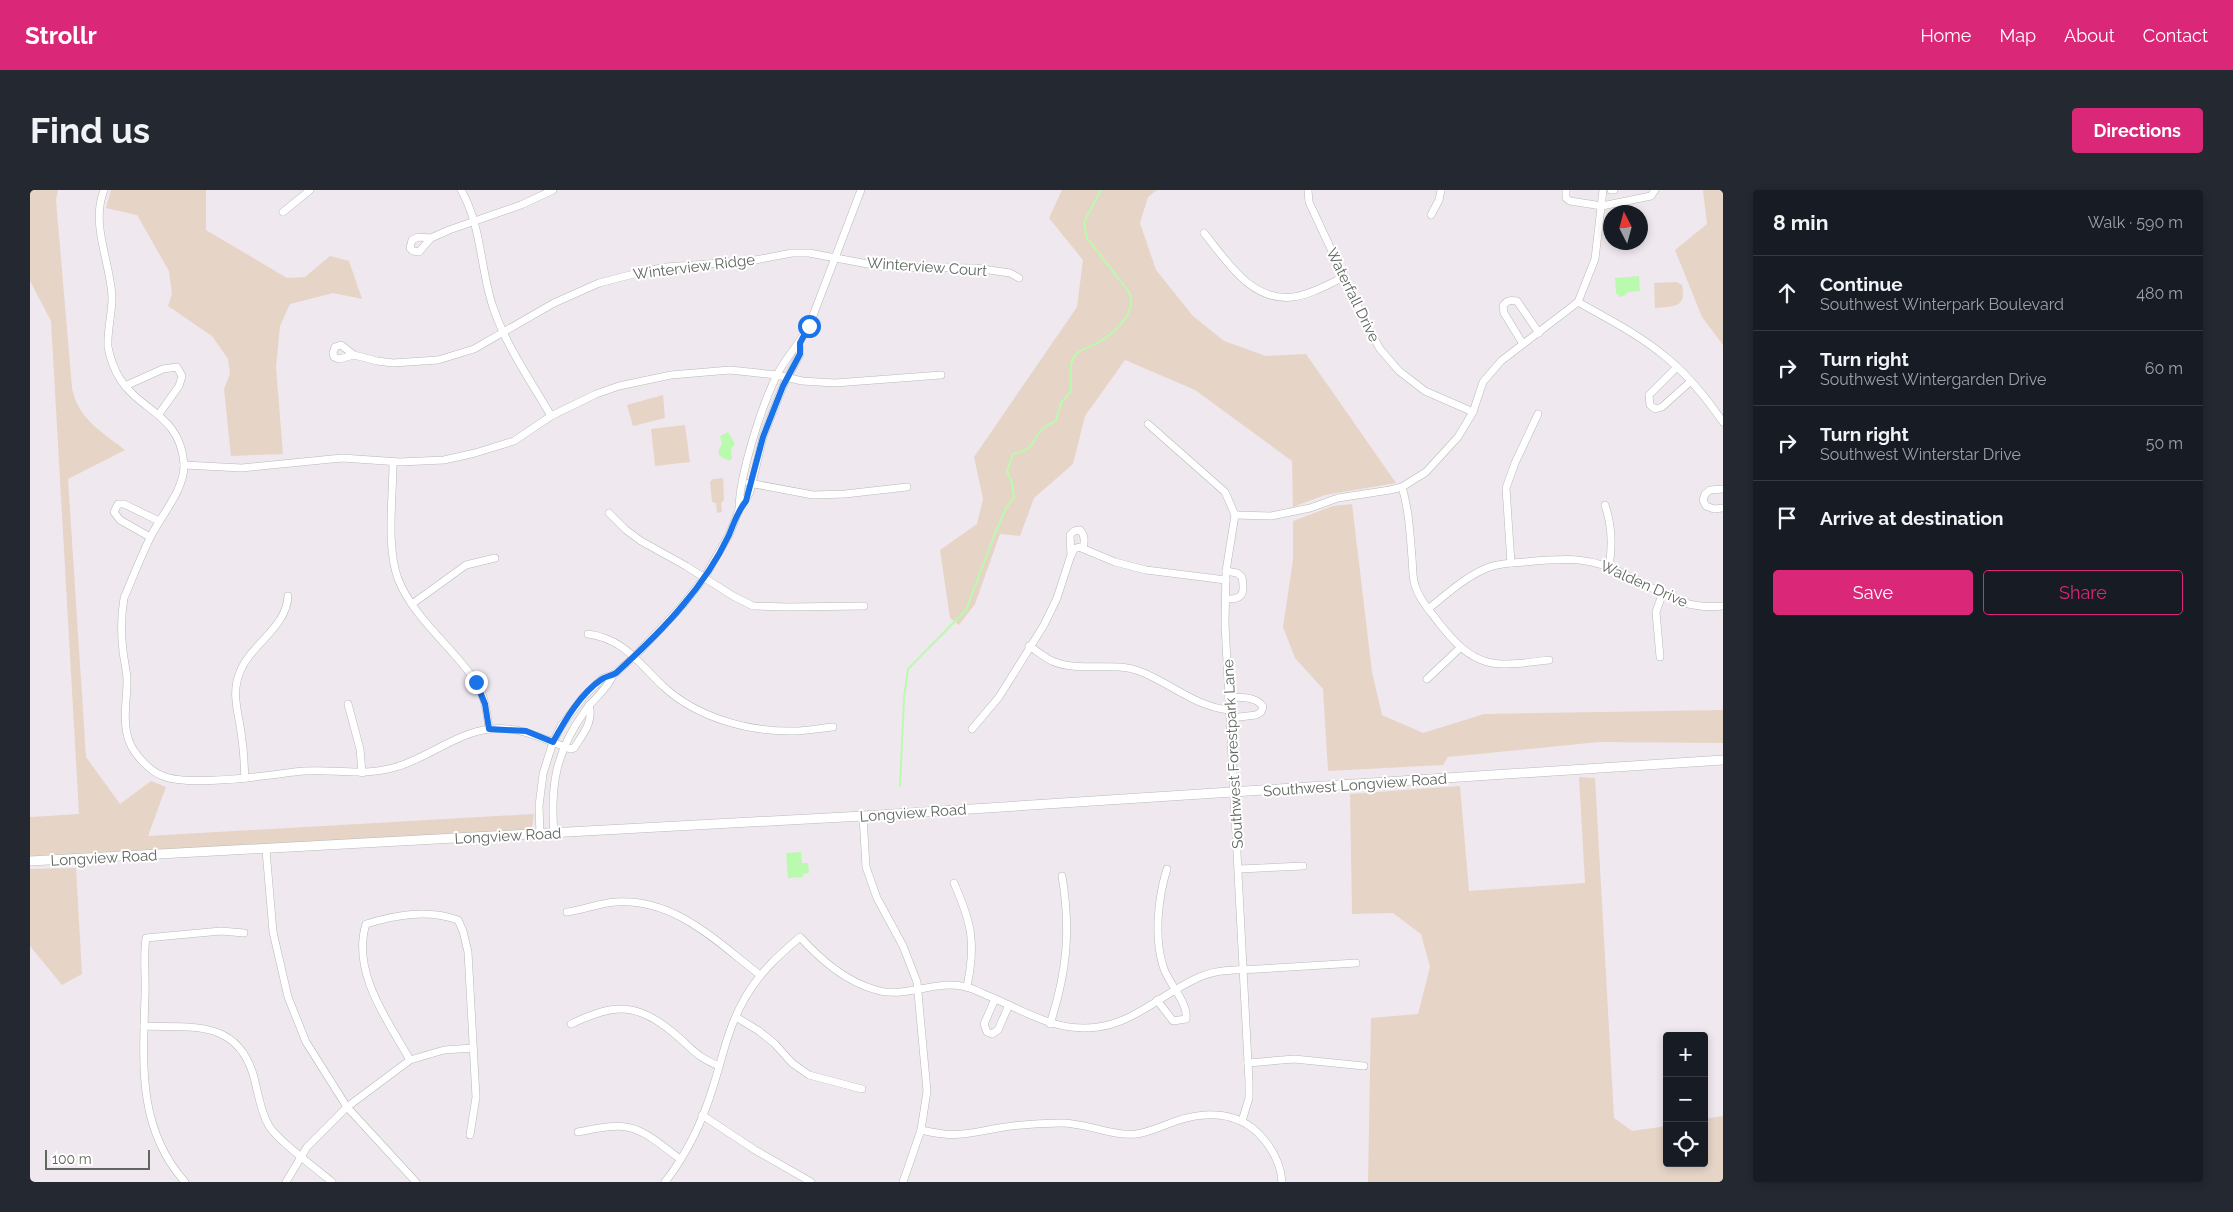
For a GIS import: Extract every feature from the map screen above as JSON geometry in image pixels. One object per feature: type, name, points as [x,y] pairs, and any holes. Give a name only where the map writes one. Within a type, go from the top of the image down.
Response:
[{"type":"street","points":[[104,190],[100,209],[102,246],[110,276],[112,298],[108,346],[114,369],[125,386],[159,414],[172,429],[180,445],[184,465],[182,478],[150,537],[122,607],[123,652],[127,679],[125,720],[130,742],[142,760],[162,776],[188,780],[245,778],[303,771],[362,773],[396,767],[489,729],[526,731],[570,749],[574,748],[591,718],[589,705]]},
{"type":"street","points":[[283,212],[310,190]]},
{"type":"street","points":[[461,190],[474,221],[490,298],[504,332],[551,416]]},
{"type":"street","points":[[431,238],[553,190]]},
{"type":"street","points":[[739,510],[739,498],[753,440],[777,375],[791,350],[800,343],[809,326],[861,190]]},
{"type":"street","name":"Waterfall Drive","points":[[1308,190],[1309,202],[1380,349],[1399,371],[1426,391],[1473,412]]},
{"type":"street","points":[[1431,216],[1439,200],[1441,190]]},
{"type":"street","points":[[1566,190],[1566,198],[1570,201],[1602,206],[1651,196],[1655,190]]},
{"type":"street","points":[[1148,424],[1225,492],[1235,514],[1271,516],[1310,508],[1338,498],[1402,487],[1426,472],[1458,437],[1473,412],[1483,382],[1501,361],[1578,302],[1595,259],[1603,190]]},
{"type":"street","points":[[1204,233],[1245,282],[1268,295],[1294,297],[1344,277]]},
{"type":"street","name":"Winterview Ridge","points":[[354,355],[377,362],[393,363],[438,360],[474,349],[554,303],[581,290],[638,273],[673,267],[750,261],[792,253],[809,253],[835,258]]},
{"type":"street","name":"Winterview Court","points":[[835,258],[884,267],[975,268],[1010,274],[1019,278]]},
{"type":"street","points":[[1523,344],[1504,313],[1503,306],[1506,302],[1511,300],[1517,301],[1539,333]]},
{"type":"street","points":[[1578,302],[1628,331],[1665,356],[1691,381],[1723,422]]},
{"type":"street","points":[[540,835],[543,774],[553,742],[561,726],[584,696],[603,678],[613,675],[634,657],[682,606],[704,578],[729,535],[739,510],[746,501],[763,437],[787,378],[800,354],[800,343]]},
{"type":"street","points":[[125,386],[163,369],[176,367],[182,376],[179,386],[159,414]]},
{"type":"street","points":[[1677,367],[1649,395],[1650,405],[1655,409],[1662,407],[1691,381]]},
{"type":"street","points":[[184,465],[255,468],[342,458],[393,462],[444,460],[514,440],[551,416],[611,389],[671,375],[730,370],[777,375],[802,382],[834,383],[941,374]]},
{"type":"street","points":[[1511,563],[1506,488],[1515,463],[1538,414]]},
{"type":"street","points":[[393,462],[392,554],[399,580],[412,604],[476,682],[485,704],[489,729]]},
{"type":"street","points":[[743,481],[813,495],[845,494],[907,487]]},
{"type":"street","points":[[1402,487],[1407,504],[1414,584],[1428,609],[1460,648],[1475,659],[1498,664],[1548,660]]},
{"type":"street","points":[[1723,489],[1710,490],[1705,494],[1703,500],[1706,506],[1714,509],[1723,508]]},
{"type":"street","points":[[150,537],[120,520],[114,512],[115,508],[118,504],[124,504],[159,521]]},
{"type":"street","points":[[1606,505],[1612,532],[1609,566]]},
{"type":"street","points":[[610,513],[641,541],[753,606],[864,606]]},
{"type":"street","name":"Southwest Forestpark Lane","points":[[1235,514],[1226,571],[1225,599],[1248,1063],[1249,1098],[1242,1121]]},
{"type":"street","points":[[1071,555],[1070,535],[1074,531],[1080,530],[1084,534],[1085,542],[1083,548]]},
{"type":"street","points":[[972,729],[999,697],[1044,624],[1057,598],[1074,549],[1083,548],[1115,562],[1146,570],[1226,580]]},
{"type":"street","points":[[412,604],[466,565],[495,558]]},
{"type":"street","name":"Walden Drive","points":[[1428,609],[1469,577],[1489,567],[1563,558],[1578,559],[1609,566],[1662,595],[1694,607],[1723,606]]},
{"type":"street","points":[[1225,599],[1236,600],[1243,591],[1242,577],[1237,573],[1226,571]]},
{"type":"street","points":[[1660,657],[1656,612],[1662,595]]},
{"type":"street","points":[[245,778],[242,739],[236,702],[236,685],[239,673],[247,657],[281,616],[288,596]]},
{"type":"street","points":[[588,634],[606,637],[620,645],[665,688],[687,705],[732,724],[795,731],[833,727]]},
{"type":"street","points":[[1030,646],[1053,661],[1074,665],[1138,671],[1195,702],[1231,714],[1256,715],[1261,712],[1263,707],[1260,702],[1252,699],[1230,697]]},
{"type":"street","points":[[1427,679],[1460,648]]},
{"type":"street","points":[[554,834],[552,811],[554,779],[563,747],[574,726],[589,705],[609,684],[613,675]]},
{"type":"street","points":[[348,704],[360,749],[362,773]]},
{"type":"street","name":"Southwest Longview Road","points":[[986,808],[1723,760]]},
{"type":"street","name":"Longview Road","points":[[30,861],[540,835],[986,808]]},
{"type":"street","points":[[863,816],[866,867],[876,898],[904,946],[918,988],[927,1091],[922,1130],[903,1182]]},
{"type":"street","points":[[266,850],[273,932],[288,998],[306,1042],[346,1107],[416,1182]]},
{"type":"street","points":[[1239,869],[1303,866]]},
{"type":"street","points":[[1157,1000],[1173,1021],[1186,1019],[1185,1010],[1163,967],[1160,948],[1159,902],[1168,869]]},
{"type":"street","points":[[1050,1024],[1061,987],[1066,956],[1067,915],[1062,876]]},
{"type":"street","points":[[954,884],[967,912],[972,937],[968,987]]},
{"type":"street","points":[[567,912],[614,902],[631,901],[661,907],[684,917],[760,975]]},
{"type":"street","points":[[410,1060],[372,990],[366,969],[362,936],[366,924],[390,916],[420,914],[445,916],[458,920],[468,952],[476,1097],[470,1135]]},
{"type":"street","points":[[185,1182],[166,1157],[149,1112],[145,1095],[146,938],[221,931],[244,933]]},
{"type":"street","points":[[665,1182],[680,1159],[702,1115],[713,1088],[725,1040],[744,999],[760,975],[800,937],[829,965],[857,983],[878,991],[897,992],[948,985],[968,987],[1050,1024],[1071,1028],[1100,1027],[1128,1017],[1175,990],[1208,974],[1356,963]]},
{"type":"street","points":[[995,999],[984,1024],[988,1032],[992,1034],[998,1030],[1009,1005]]},
{"type":"street","points":[[571,1024],[609,1010],[636,1010],[659,1022],[702,1059],[719,1066]]},
{"type":"street","points":[[736,1017],[759,1031],[774,1043],[792,1063],[809,1075],[862,1089]]},
{"type":"street","points":[[144,1026],[198,1028],[220,1032],[229,1037],[246,1058],[270,1126],[274,1132],[332,1182]]},
{"type":"street","points":[[286,1182],[307,1147],[346,1107],[410,1060],[444,1050],[473,1048]]},
{"type":"street","points":[[1248,1063],[1294,1059],[1364,1066]]},
{"type":"street","points":[[702,1115],[755,1150],[811,1182]]},
{"type":"street","points":[[922,1130],[958,1134],[1009,1126],[1063,1123],[1082,1125],[1107,1132],[1137,1134],[1200,1115],[1224,1115],[1242,1121],[1268,1144],[1277,1159],[1282,1182]]},
{"type":"street","points":[[578,1132],[616,1125],[632,1127],[647,1134],[680,1159]]},
{"type":"shaded area","points":[[30,190],[58,190],[56,200],[72,388],[75,399],[79,408],[92,424],[125,450],[68,479],[86,757],[120,804],[151,781],[166,787],[148,836],[534,814],[532,828],[525,830],[30,856],[30,817],[79,814],[51,321],[30,281]]},
{"type":"shaded area","points":[[111,190],[206,190],[206,230],[287,278],[305,277],[330,256],[349,261],[362,299],[333,293],[290,304],[280,326],[276,367],[283,454],[231,456],[224,389],[230,374],[228,359],[212,336],[168,306],[172,294],[169,271],[137,215],[106,208]]},
{"type":"shaded area","points":[[1062,190],[1157,190],[1148,197],[1140,223],[1156,270],[1193,316],[1224,341],[1266,356],[1306,354],[1396,483],[1325,495],[1293,507],[1292,461],[1195,390],[1125,360],[1085,416],[1073,464],[1034,498],[1020,536],[1000,534],[975,604],[959,625],[950,618],[940,550],[977,524],[983,499],[974,457],[1077,307],[1083,260],[1049,218]]},
{"type":"shaded area","points":[[1703,190],[1723,190],[1723,345],[1702,317],[1675,250],[1707,224]]},
{"type":"shaded area","points":[[1639,276],[1640,291],[1628,292],[1620,297],[1616,293],[1615,278]]},
{"type":"shaded area","points":[[1676,282],[1682,285],[1683,293],[1680,302],[1673,306],[1655,308],[1654,283]]},
{"type":"shaded area","points":[[663,395],[665,418],[633,426],[627,405]]},
{"type":"shaded area","points":[[685,425],[690,462],[655,466],[651,429]]},
{"type":"shaded area","points":[[728,432],[735,444],[731,449],[732,458],[729,461],[720,456],[718,452],[722,443],[720,436]]},
{"type":"shaded area","points":[[723,478],[724,500],[721,503],[722,512],[717,513],[716,503],[712,502],[710,482],[713,479]]},
{"type":"shaded area","points":[[1352,504],[1372,672],[1382,715],[1423,733],[1484,714],[1723,710],[1723,743],[1599,742],[1448,757],[1443,765],[1328,771],[1323,689],[1295,658],[1283,627],[1293,560],[1293,521],[1333,506]]},
{"type":"shaded area","points":[[1579,777],[1595,778],[1614,1118],[1632,1131],[1663,1127],[1663,1167],[1708,1167],[1708,1118],[1723,1116],[1723,1182],[1368,1182],[1371,1018],[1418,1014],[1430,967],[1421,934],[1393,913],[1352,914],[1350,794],[1460,786],[1469,891],[1585,883]]},
{"type":"shaded area","points":[[801,852],[802,863],[808,863],[809,873],[803,874],[803,877],[788,878],[786,853]]},
{"type":"shaded area","points":[[76,868],[82,974],[62,985],[30,946],[30,869]]},
{"type":"waterway","points":[[900,786],[904,698],[908,669],[966,610],[994,536],[1006,508],[1014,497],[1012,483],[1007,471],[1013,454],[1029,448],[1043,428],[1056,421],[1061,403],[1071,391],[1070,377],[1073,357],[1117,328],[1123,322],[1130,307],[1131,299],[1129,292],[1087,238],[1084,222],[1101,190]]},
{"type":"route","points":[[476,682],[485,704],[489,729],[526,731],[553,742],[561,726],[584,696],[603,678],[613,675],[634,657],[682,606],[704,578],[717,557],[729,535],[739,510],[746,501],[750,492],[763,437],[783,386],[800,354],[800,343],[809,326]]}]
